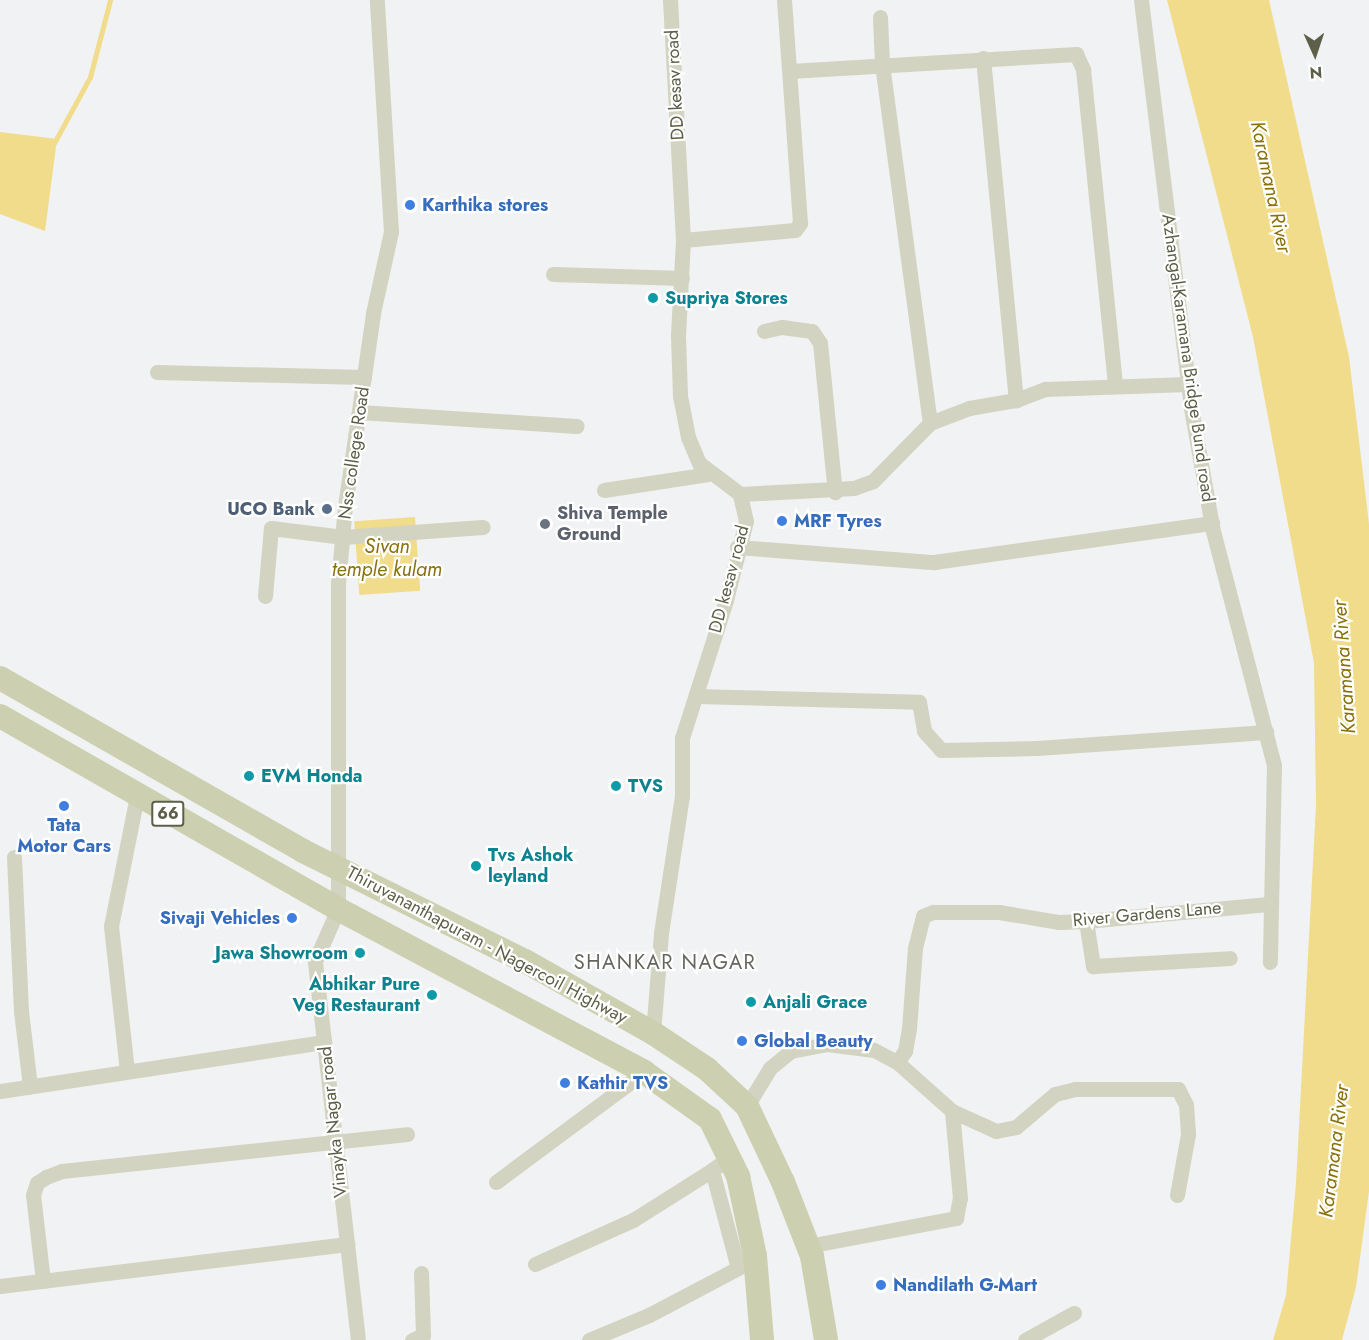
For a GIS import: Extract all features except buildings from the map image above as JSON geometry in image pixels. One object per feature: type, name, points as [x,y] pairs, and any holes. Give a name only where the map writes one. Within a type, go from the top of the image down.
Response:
[{"type":"main road","name":"Thiruvananthapuram - Nagercoil Highway","points":[[0,678],[303,851],[336,864],[525,961],[653,1033],[708,1069],[747,1106],[783,1182],[808,1245],[826,1340]]},
{"type":"main road","name":"Thiruvananthapuram - Nagercoil Highway","points":[[0,716],[338,909],[644,1072],[710,1119],[720,1164],[738,1176],[754,1256],[762,1340]]},
{"type":"street","name":"Nss college Road","points":[[338,909],[336,864],[338,584],[364,376],[391,232],[377,0]]},
{"type":"street","name":"DD kesav road","points":[[653,1033],[661,933],[682,796],[682,738],[726,600],[737,547],[746,521],[740,494],[708,474],[699,463],[688,437],[680,396],[678,335],[683,240],[670,0]]},
{"type":"street","points":[[683,240],[795,230],[800,223],[784,0]]},
{"type":"street","name":"Azhangal-Karamana Bridge Bund road","points":[[1141,0],[1188,384],[1212,523],[1274,765],[1270,962]]},
{"type":"street","points":[[880,17],[882,64],[930,423]]},
{"type":"street","points":[[789,71],[1076,54],[1083,69],[1115,384]]},
{"type":"street","points":[[983,58],[1016,400]]},
{"type":"street","points":[[553,274],[682,278]]},
{"type":"street","points":[[764,331],[782,327],[812,331],[820,343],[835,492]]},
{"type":"street","points":[[157,372],[364,376]]},
{"type":"street","points":[[740,494],[835,492],[873,481],[930,423],[969,408],[1016,400],[1046,389],[1115,384],[1188,384]]},
{"type":"street","points":[[359,412],[577,426]]},
{"type":"street","points":[[604,490],[708,474]]},
{"type":"street","points":[[737,547],[934,562],[1212,523]]},
{"type":"street","points":[[265,596],[271,528],[343,537],[483,527]]},
{"type":"street","points":[[696,696],[918,702],[924,731],[941,750],[1037,748],[1266,732]]},
{"type":"street","points":[[127,1071],[111,926],[137,796]]},
{"type":"street","points":[[15,857],[21,1011],[30,1086]]},
{"type":"street","name":"River Gardens Lane","points":[[897,1062],[905,1052],[915,948],[923,916],[933,912],[999,912],[1059,922],[1271,904]]},
{"type":"street","name":"Vinayka Nagar road","points":[[338,909],[315,961],[358,1340]]},
{"type":"street","points":[[1086,921],[1094,966],[1230,958]]},
{"type":"street","points":[[0,1091],[324,1042]]},
{"type":"street","points":[[747,1106],[770,1068],[791,1051],[826,1044],[874,1050],[897,1062],[952,1112],[996,1131],[1008,1130],[1055,1094],[1075,1089],[1178,1089],[1186,1105],[1188,1134],[1177,1195]]},
{"type":"street","points":[[496,1182],[644,1072]]},
{"type":"street","points":[[808,1245],[956,1218],[960,1198],[952,1112]]},
{"type":"street","points":[[43,1281],[33,1195],[37,1183],[46,1177],[62,1171],[407,1134]]},
{"type":"street","points":[[535,1264],[633,1220],[720,1164],[738,1268],[649,1315],[589,1340]]},
{"type":"street","points":[[0,1286],[347,1244]]},
{"type":"street","points":[[412,1340],[423,1335],[421,1272]]},
{"type":"street","points":[[1025,1340],[1074,1313]]},
{"type":"water","name":"Karamana River","points":[[1167,0],[1269,0],[1349,357],[1369,524],[1369,1191],[1356,1287],[1342,1340],[1273,1340],[1286,1295],[1296,1183],[1316,805],[1314,663],[1253,337]]},
{"type":"water","points":[[0,132],[57,139],[45,231],[0,214]]},
{"type":"water","name":"Sivan temple kulam","points":[[415,517],[420,591],[359,595],[354,521]]},
{"type":"waterway","points":[[54,143],[90,77],[110,0]]},
{"type":"place","name":"Karthika stores","points":[[410,205]]},
{"type":"place","name":"Supriya Stores","points":[[653,298]]},
{"type":"place","name":"UCO Bank","points":[[327,509]]},
{"type":"place","name":"MRF Tyres","points":[[782,521]]},
{"type":"place","name":"Shiva Temple Ground","points":[[545,524]]},
{"type":"place","name":"EVM Honda","points":[[249,776]]},
{"type":"place","name":"TVS","points":[[616,786]]},
{"type":"place","name":"Tata Motor Cars","points":[[64,806]]},
{"type":"place","name":"Tvs Ashok leyland","points":[[476,866]]},
{"type":"place","name":"Sivaji Vehicles","points":[[292,918]]},
{"type":"place","name":"Jawa Showroom","points":[[360,953]]},
{"type":"place","name":"Abhikar Pure Veg Restaurant","points":[[432,995]]},
{"type":"place","name":"Anjali Grace","points":[[751,1002]]},
{"type":"place","name":"Global Beauty","points":[[742,1041]]},
{"type":"place","name":"Kathir TVS","points":[[565,1083]]},
{"type":"place","name":"Nandilath G-Mart","points":[[881,1285]]},
{"type":"district","name":"SHANKAR NAGAR","points":[[665,962]]}]
